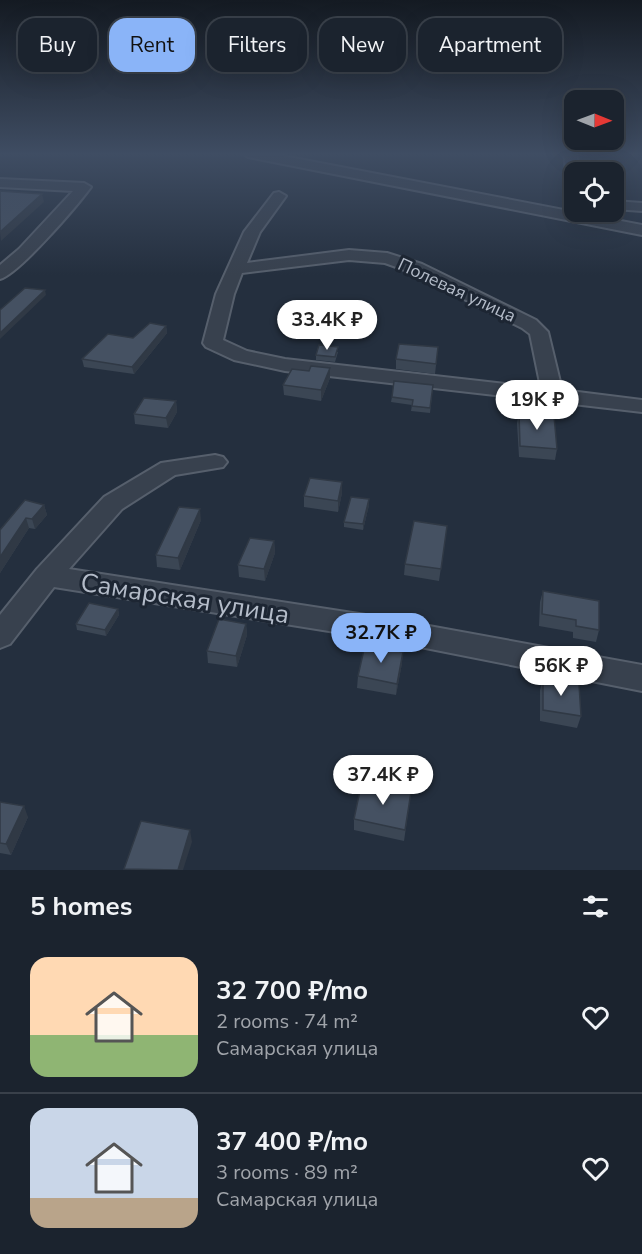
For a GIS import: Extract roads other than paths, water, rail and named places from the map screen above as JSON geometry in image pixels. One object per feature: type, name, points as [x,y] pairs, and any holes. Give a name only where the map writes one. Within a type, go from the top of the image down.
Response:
[{"type":"street","points":[[0,274],[25,252],[78,194]]},
{"type":"street","points":[[453,194],[556,216],[642,230]]},
{"type":"street","points":[[279,196],[252,232],[225,294],[213,344],[241,356],[285,365],[642,406]]},
{"type":"street","points":[[624,206],[642,207]]},
{"type":"street","points":[[556,216],[564,211]]},
{"type":"street","name":"Полевая улица","points":[[236,268],[349,255],[387,258],[416,268],[529,324],[539,332],[553,396]]},
{"type":"street","points":[[0,636],[47,576],[113,503],[169,468],[215,462]]},
{"type":"street","name":"Самарская улица","points":[[47,576],[385,629],[642,678]]}]
